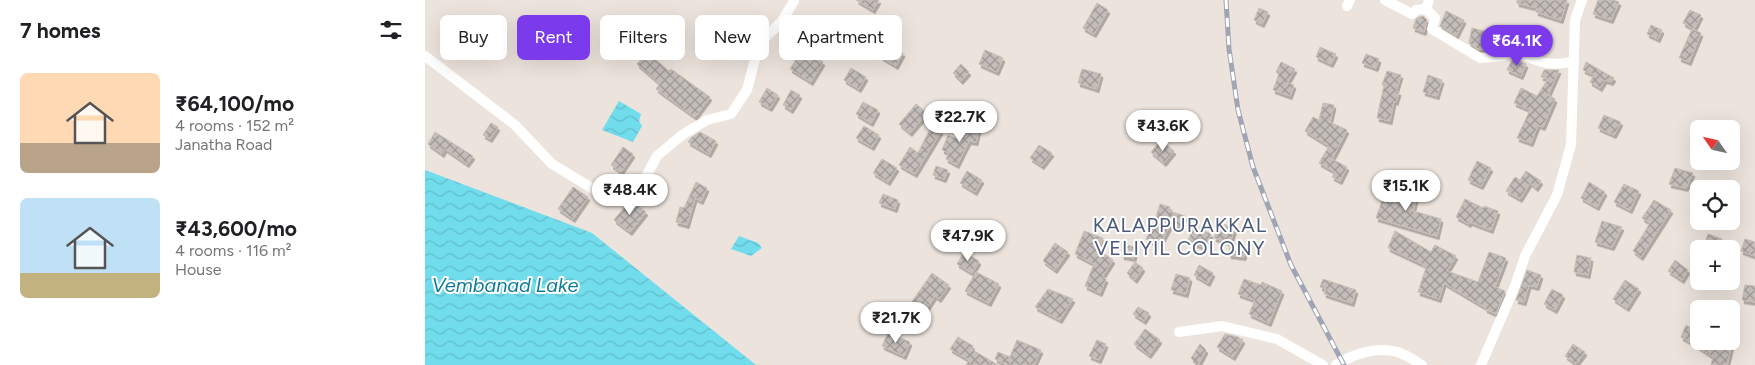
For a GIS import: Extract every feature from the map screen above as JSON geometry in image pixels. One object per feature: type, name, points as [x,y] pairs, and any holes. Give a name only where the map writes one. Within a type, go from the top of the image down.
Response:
[{"type":"street","points":[[425,56],[515,124],[552,164],[600,193],[644,180],[657,156],[682,136],[707,120],[731,114],[747,90],[759,44],[782,21],[793,0]]},
{"type":"street","points":[[1385,0],[1412,14],[1427,4],[1435,18],[1432,29],[1480,58],[1503,56],[1513,50],[1556,66],[1574,61]]},
{"type":"street","points":[[1481,365],[1515,286],[1525,256],[1557,195],[1571,145],[1575,20],[1582,0]]},
{"type":"street","points":[[1179,332],[1222,326],[1277,339],[1323,365]]},
{"type":"street","points":[[1336,365],[1346,358],[1371,350],[1397,352],[1422,365]]},
{"type":"water","points":[[619,101],[641,114],[639,121],[642,126],[633,142],[602,130]]},
{"type":"water","name":"Vembanad Lake","points":[[425,170],[592,233],[756,365],[425,365]]},
{"type":"water","points":[[739,236],[758,243],[762,248],[751,256],[731,249]]},
{"type":"building","points":[[856,0],[879,0],[873,10]]},
{"type":"building","points":[[1517,0],[1567,0],[1561,20],[1536,12],[1537,8],[1517,3]]},
{"type":"building","points":[[1598,0],[1619,2],[1611,20],[1593,14]]},
{"type":"building","points":[[1097,3],[1108,10],[1094,34],[1083,28]]},
{"type":"building","points":[[1259,8],[1268,12],[1262,24],[1254,20]]},
{"type":"building","points":[[1690,10],[1701,15],[1694,29],[1683,23]]},
{"type":"building","points":[[1446,11],[1464,20],[1456,36],[1440,26]]},
{"type":"building","points":[[1423,16],[1427,20],[1424,32],[1413,28],[1416,19]]},
{"type":"building","points":[[1651,25],[1662,30],[1658,39],[1647,34]]},
{"type":"building","points":[[1472,28],[1492,33],[1488,50],[1478,49],[1469,43]]},
{"type":"building","points":[[1692,29],[1701,33],[1689,62],[1679,58]]},
{"type":"building","points":[[1320,47],[1336,54],[1331,64],[1316,57]]},
{"type":"building","points":[[985,50],[1003,58],[997,72],[979,64]]},
{"type":"building","points":[[1366,54],[1379,59],[1376,68],[1362,63]]},
{"type":"building","points":[[1513,58],[1526,64],[1521,76],[1507,70]]},
{"type":"building","points":[[640,60],[656,60],[669,71],[671,69],[710,97],[695,117],[656,89],[660,84],[637,64]]},
{"type":"building","points":[[795,60],[820,60],[823,62],[811,82],[790,69]]},
{"type":"building","points":[[886,60],[899,60],[896,66]]},
{"type":"building","points":[[1281,62],[1295,69],[1287,83],[1294,85],[1290,96],[1273,90],[1279,74],[1276,72]]},
{"type":"building","points":[[1586,62],[1614,78],[1611,82],[1605,80],[1600,88],[1590,82],[1594,75],[1583,70]]},
{"type":"building","points":[[961,64],[969,72],[961,81],[953,73]]},
{"type":"building","points":[[851,68],[866,77],[859,89],[844,80]]},
{"type":"building","points":[[1082,69],[1101,74],[1097,89],[1078,83]]},
{"type":"building","points":[[1544,70],[1559,70],[1548,95],[1555,99],[1543,127],[1538,125],[1531,143],[1517,138],[1530,110],[1514,103],[1521,88],[1537,96],[1548,79],[1541,77]]},
{"type":"building","points":[[1387,71],[1401,75],[1396,91],[1399,92],[1396,102],[1394,101],[1390,121],[1377,118],[1384,85],[1382,85]]},
{"type":"building","points":[[1428,75],[1442,80],[1437,96],[1423,92]]},
{"type":"building","points":[[767,88],[778,95],[770,108],[759,102]]},
{"type":"building","points":[[791,90],[800,95],[791,110],[783,105]]},
{"type":"building","points":[[863,102],[878,110],[871,123],[856,114]]},
{"type":"building","points":[[1323,103],[1334,105],[1330,122],[1347,130],[1332,159],[1347,167],[1340,181],[1332,177],[1335,172],[1319,163],[1329,146],[1305,131],[1313,117],[1319,120]]},
{"type":"building","points":[[916,104],[927,113],[910,133],[899,124]]},
{"type":"building","points":[[1604,115],[1621,122],[1614,135],[1598,128]]},
{"type":"building","points":[[491,123],[498,127],[490,139],[483,135]]},
{"type":"building","points":[[959,125],[979,128],[976,142],[969,141],[957,165],[946,159],[949,153],[942,150],[948,135],[957,139]]},
{"type":"building","points":[[864,126],[879,135],[872,147],[856,138]]},
{"type":"building","points":[[931,127],[941,131],[915,174],[899,165],[910,147],[918,153]]},
{"type":"building","points":[[435,132],[473,156],[467,164],[445,149],[442,154],[428,144]]},
{"type":"building","points":[[700,132],[716,141],[709,154],[688,142]]},
{"type":"building","points":[[1161,140],[1174,151],[1164,163],[1151,152]]},
{"type":"building","points":[[1039,145],[1052,153],[1042,166],[1030,158]]},
{"type":"building","points":[[623,147],[633,154],[621,172],[611,165]]},
{"type":"building","points":[[882,159],[897,168],[888,182],[873,173]]},
{"type":"building","points":[[1477,161],[1491,168],[1481,186],[1468,180]]},
{"type":"building","points":[[936,166],[948,170],[944,179],[933,175]]},
{"type":"building","points":[[1675,168],[1693,173],[1686,188],[1669,184]]},
{"type":"building","points":[[967,171],[982,180],[975,192],[960,183]]},
{"type":"building","points":[[1526,171],[1541,181],[1536,188],[1530,183],[1520,199],[1506,191],[1515,177],[1520,180]]},
{"type":"building","points":[[696,182],[707,188],[701,201],[695,198],[687,225],[676,222],[680,207],[684,208]]},
{"type":"building","points":[[1589,182],[1605,192],[1597,207],[1581,198]]},
{"type":"building","points":[[1624,184],[1639,191],[1630,210],[1614,202]]},
{"type":"building","points":[[1387,186],[1417,195],[1413,211],[1441,219],[1437,236],[1376,218]]},
{"type":"building","points":[[573,187],[588,197],[573,219],[558,209]]},
{"type":"building","points":[[883,194],[898,200],[895,209],[879,203]]},
{"type":"building","points":[[1465,199],[1483,208],[1484,206],[1498,211],[1491,230],[1470,222],[1469,224],[1456,217]]},
{"type":"building","points":[[630,200],[646,212],[630,232],[614,220]]},
{"type":"building","points":[[1654,200],[1671,210],[1641,257],[1633,251],[1650,223],[1642,218]]},
{"type":"building","points":[[1160,204],[1170,207],[1169,211],[1185,216],[1182,227],[1171,224],[1159,246],[1146,239]]},
{"type":"building","points":[[1602,221],[1622,227],[1612,247],[1595,242]]},
{"type":"building","points":[[1219,223],[1235,228],[1230,243],[1214,238]]},
{"type":"building","points":[[1194,226],[1211,234],[1205,248],[1188,241]]},
{"type":"building","points":[[1084,231],[1103,238],[1099,250],[1113,260],[1102,277],[1106,279],[1100,293],[1085,286],[1094,264],[1075,254]]},
{"type":"building","points":[[1395,231],[1431,252],[1435,245],[1456,256],[1447,271],[1478,282],[1489,252],[1506,258],[1495,287],[1505,291],[1496,314],[1444,283],[1439,299],[1418,292],[1426,268],[1423,267],[1424,265],[1388,248]]},
{"type":"building","points":[[1708,234],[1722,239],[1722,240],[1706,240]]},
{"type":"building","points":[[1745,239],[1755,242],[1755,256],[1741,251]]},
{"type":"building","points":[[1055,243],[1068,252],[1055,270],[1043,261]]},
{"type":"building","points":[[1230,243],[1246,245],[1244,257],[1229,255]]},
{"type":"building","points":[[1124,245],[1136,247],[1134,258],[1122,256]]},
{"type":"building","points":[[964,252],[979,261],[972,273],[957,264]]},
{"type":"building","points":[[1577,255],[1591,258],[1588,275],[1574,272]]},
{"type":"building","points":[[1675,260],[1688,270],[1682,280],[1668,271]]},
{"type":"building","points":[[1135,262],[1143,268],[1135,280],[1127,273]]},
{"type":"building","points":[[1199,265],[1213,273],[1208,283],[1194,275]]},
{"type":"building","points":[[1527,270],[1541,275],[1537,287],[1529,285],[1524,302],[1516,300]]},
{"type":"building","points":[[976,272],[999,284],[989,303],[965,291]]},
{"type":"building","points":[[932,273],[949,285],[939,299],[935,296],[924,312],[911,303]]},
{"type":"building","points":[[1176,274],[1190,278],[1186,294],[1171,290]]},
{"type":"building","points":[[1244,279],[1261,285],[1262,282],[1282,291],[1269,323],[1249,314],[1255,300],[1238,294]]},
{"type":"building","points":[[1323,279],[1356,290],[1352,303],[1324,294],[1326,289],[1320,287]]},
{"type":"building","points":[[1625,280],[1639,289],[1627,308],[1613,299]]},
{"type":"building","points":[[1745,285],[1755,286],[1755,302],[1742,300]]},
{"type":"building","points":[[1048,289],[1073,299],[1060,320],[1035,307]]},
{"type":"building","points":[[1552,289],[1563,295],[1555,310],[1544,304]]},
{"type":"building","points":[[1138,307],[1149,313],[1144,321],[1133,314]]},
{"type":"building","points":[[1686,325],[1689,327],[1690,326],[1690,342],[1681,337]]},
{"type":"building","points":[[1145,329],[1160,340],[1149,355],[1134,344]]},
{"type":"building","points":[[888,333],[910,342],[904,356],[882,346]]},
{"type":"building","points":[[1225,334],[1243,340],[1233,357],[1217,347]]},
{"type":"building","points":[[958,337],[973,346],[971,349],[998,365],[966,365],[969,360],[950,349]]},
{"type":"building","points":[[1017,340],[1041,350],[1034,365],[1007,365],[995,359],[998,352],[1010,357]]},
{"type":"building","points":[[1097,340],[1106,344],[1099,360],[1089,356]]},
{"type":"building","points":[[1200,344],[1206,350],[1198,365],[1191,358]]},
{"type":"building","points":[[1573,344],[1585,352],[1576,364],[1565,356]]},
{"type":"building","points":[[1702,350],[1731,350],[1727,365],[1711,365],[1713,357]]},
{"type":"railway","points":[[1226,0],[1229,49],[1238,110],[1253,167],[1291,265],[1344,365]]},
{"type":"district","name":"KALAPPURAKKAL VELIYIL COLONY","points":[[1180,236]]}]
